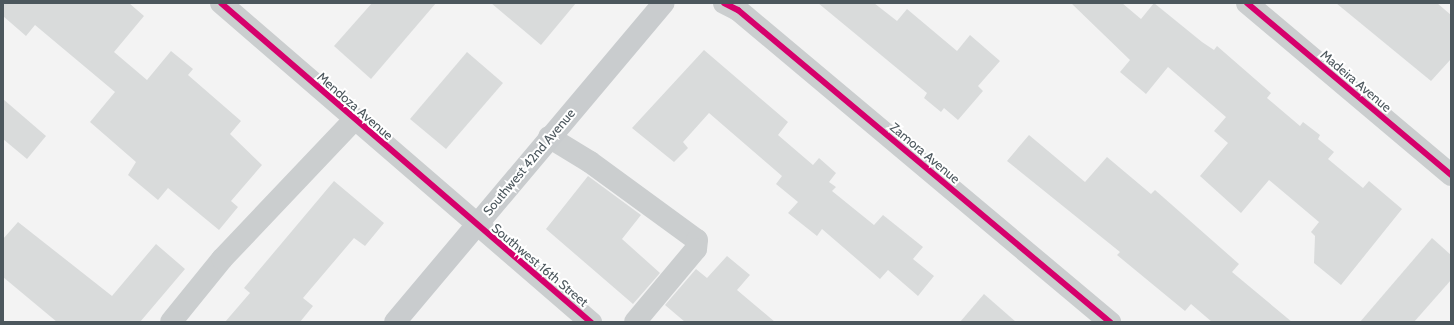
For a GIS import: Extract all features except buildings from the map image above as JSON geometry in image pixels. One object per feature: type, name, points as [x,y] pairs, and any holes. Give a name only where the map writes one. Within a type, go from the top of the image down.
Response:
[{"type":"main road","name":"Southwest 42nd Avenue","points":[[395,322],[476,224],[664,3]]},
{"type":"street","name":"Mendoza Avenue","points":[[221,3],[354,120],[476,224]]},
{"type":"street","name":"Zamora Avenue","points":[[724,3],[738,10],[1110,322]]},
{"type":"street","name":"Madeira Avenue","points":[[1247,3],[1451,175]]},
{"type":"street","points":[[171,322],[222,260],[354,120]]},
{"type":"street","points":[[550,137],[590,162],[697,240],[696,248],[635,322]]},
{"type":"street","name":"Southwest 16th Street","points":[[476,224],[591,322]]},
{"type":"cycle path","points":[[221,3],[591,322]]},
{"type":"cycle path","points":[[724,3],[738,10],[1110,322]]},
{"type":"cycle path","points":[[1247,3],[1451,175]]}]
